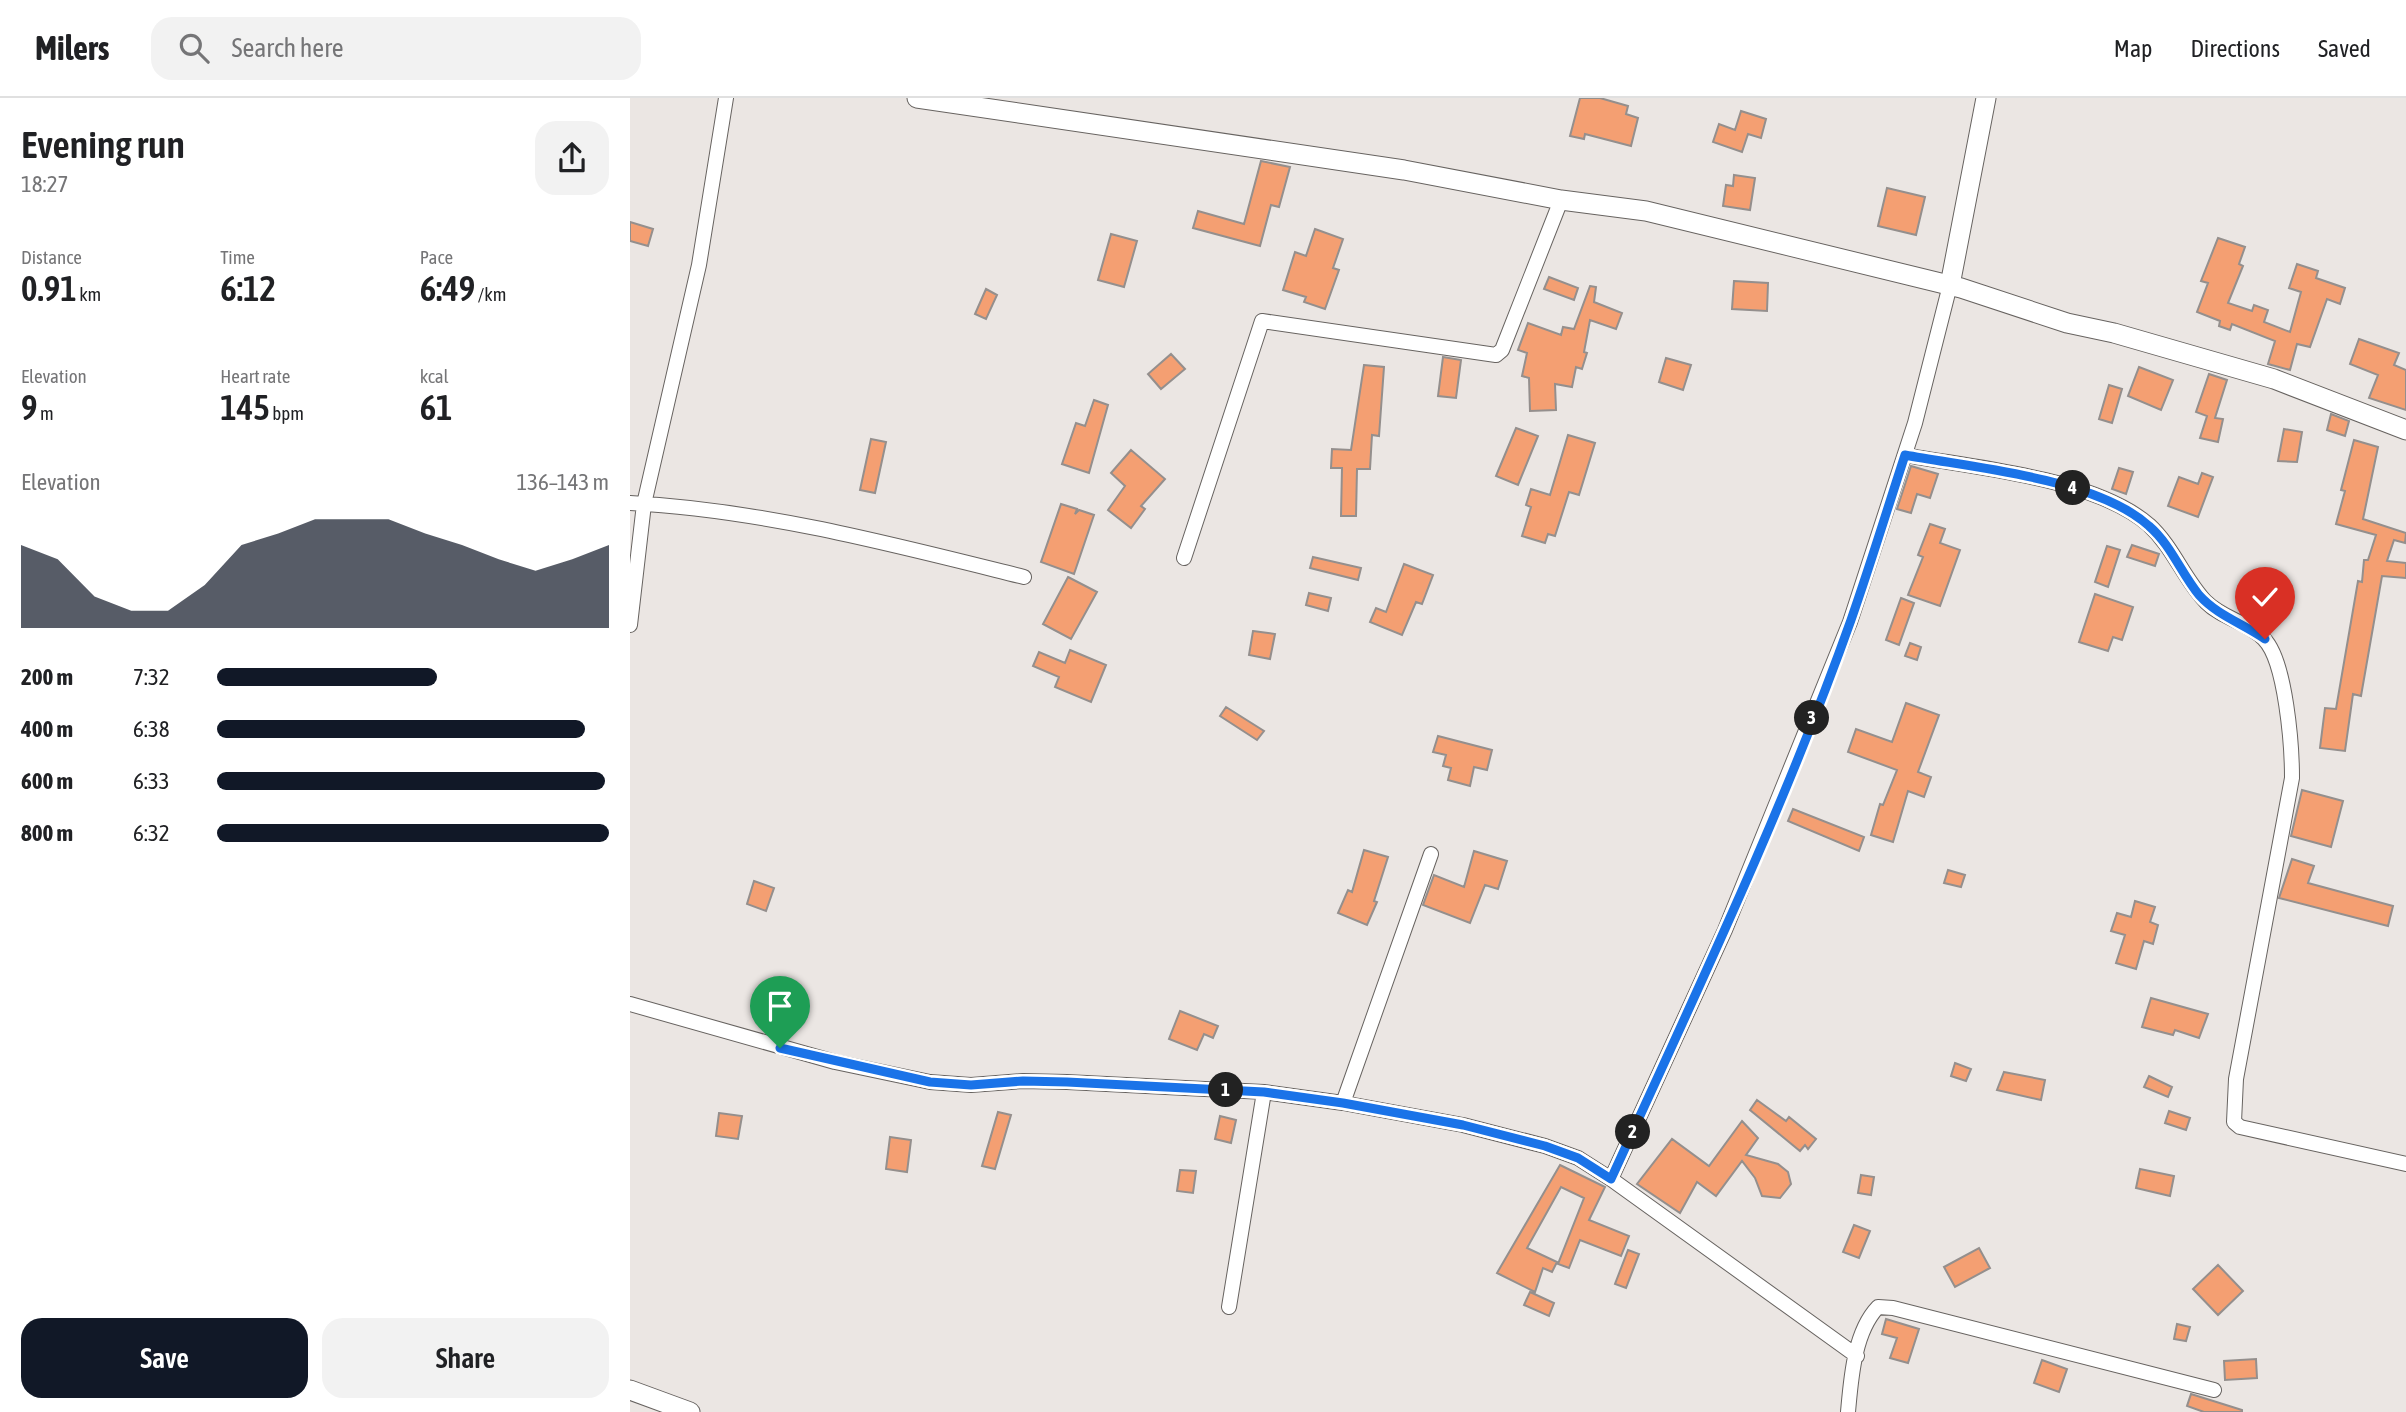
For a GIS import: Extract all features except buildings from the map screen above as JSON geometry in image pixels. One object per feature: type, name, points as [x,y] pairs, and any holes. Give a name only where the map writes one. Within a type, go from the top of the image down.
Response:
[{"type":"street","points":[[630,625],[637,503],[699,265],[726,98]]},
{"type":"street","points":[[917,98],[1404,170],[1561,200],[1646,211],[1950,285],[2067,323],[2114,332],[2274,379],[2406,430]]},
{"type":"street","points":[[1611,1179],[1725,930],[1850,622],[1905,455],[1950,285],[1986,98]]},
{"type":"street","points":[[1184,558],[1262,321],[1496,355],[1502,350],[1561,200]]},
{"type":"street","points":[[1905,455],[2019,476],[2076,489],[2110,501],[2149,525],[2178,560],[2197,593],[2214,610],[2265,639],[2279,671],[2292,753],[2292,778],[2236,1079],[2234,1122],[2240,1127],[2406,1164]]},
{"type":"street","points":[[637,503],[858,536],[1024,577]]},
{"type":"street","points":[[1343,1103],[1431,854]]},
{"type":"street","points":[[630,1004],[813,1056],[930,1082],[971,1085],[1056,1082],[1264,1092],[1463,1125],[1545,1146],[1578,1158],[1611,1179],[1857,1356]]},
{"type":"street","points":[[1229,1307],[1264,1092]]},
{"type":"street","points":[[1848,1412],[1857,1356],[1870,1315],[1878,1307],[1893,1308],[2214,1390]]},
{"type":"street","points":[[630,1390],[690,1412]]},
{"type":"route","points":[[780,1048],[930,1082],[971,1085],[1023,1081],[1067,1082],[1264,1092],[1343,1103],[1463,1125],[1545,1146],[1578,1158],[1611,1179],[1725,930],[1787,781],[1850,622],[1905,455],[2019,476],[2076,489],[2110,501],[2149,525],[2178,560],[2197,593],[2214,610],[2243,624],[2265,639]]}]
